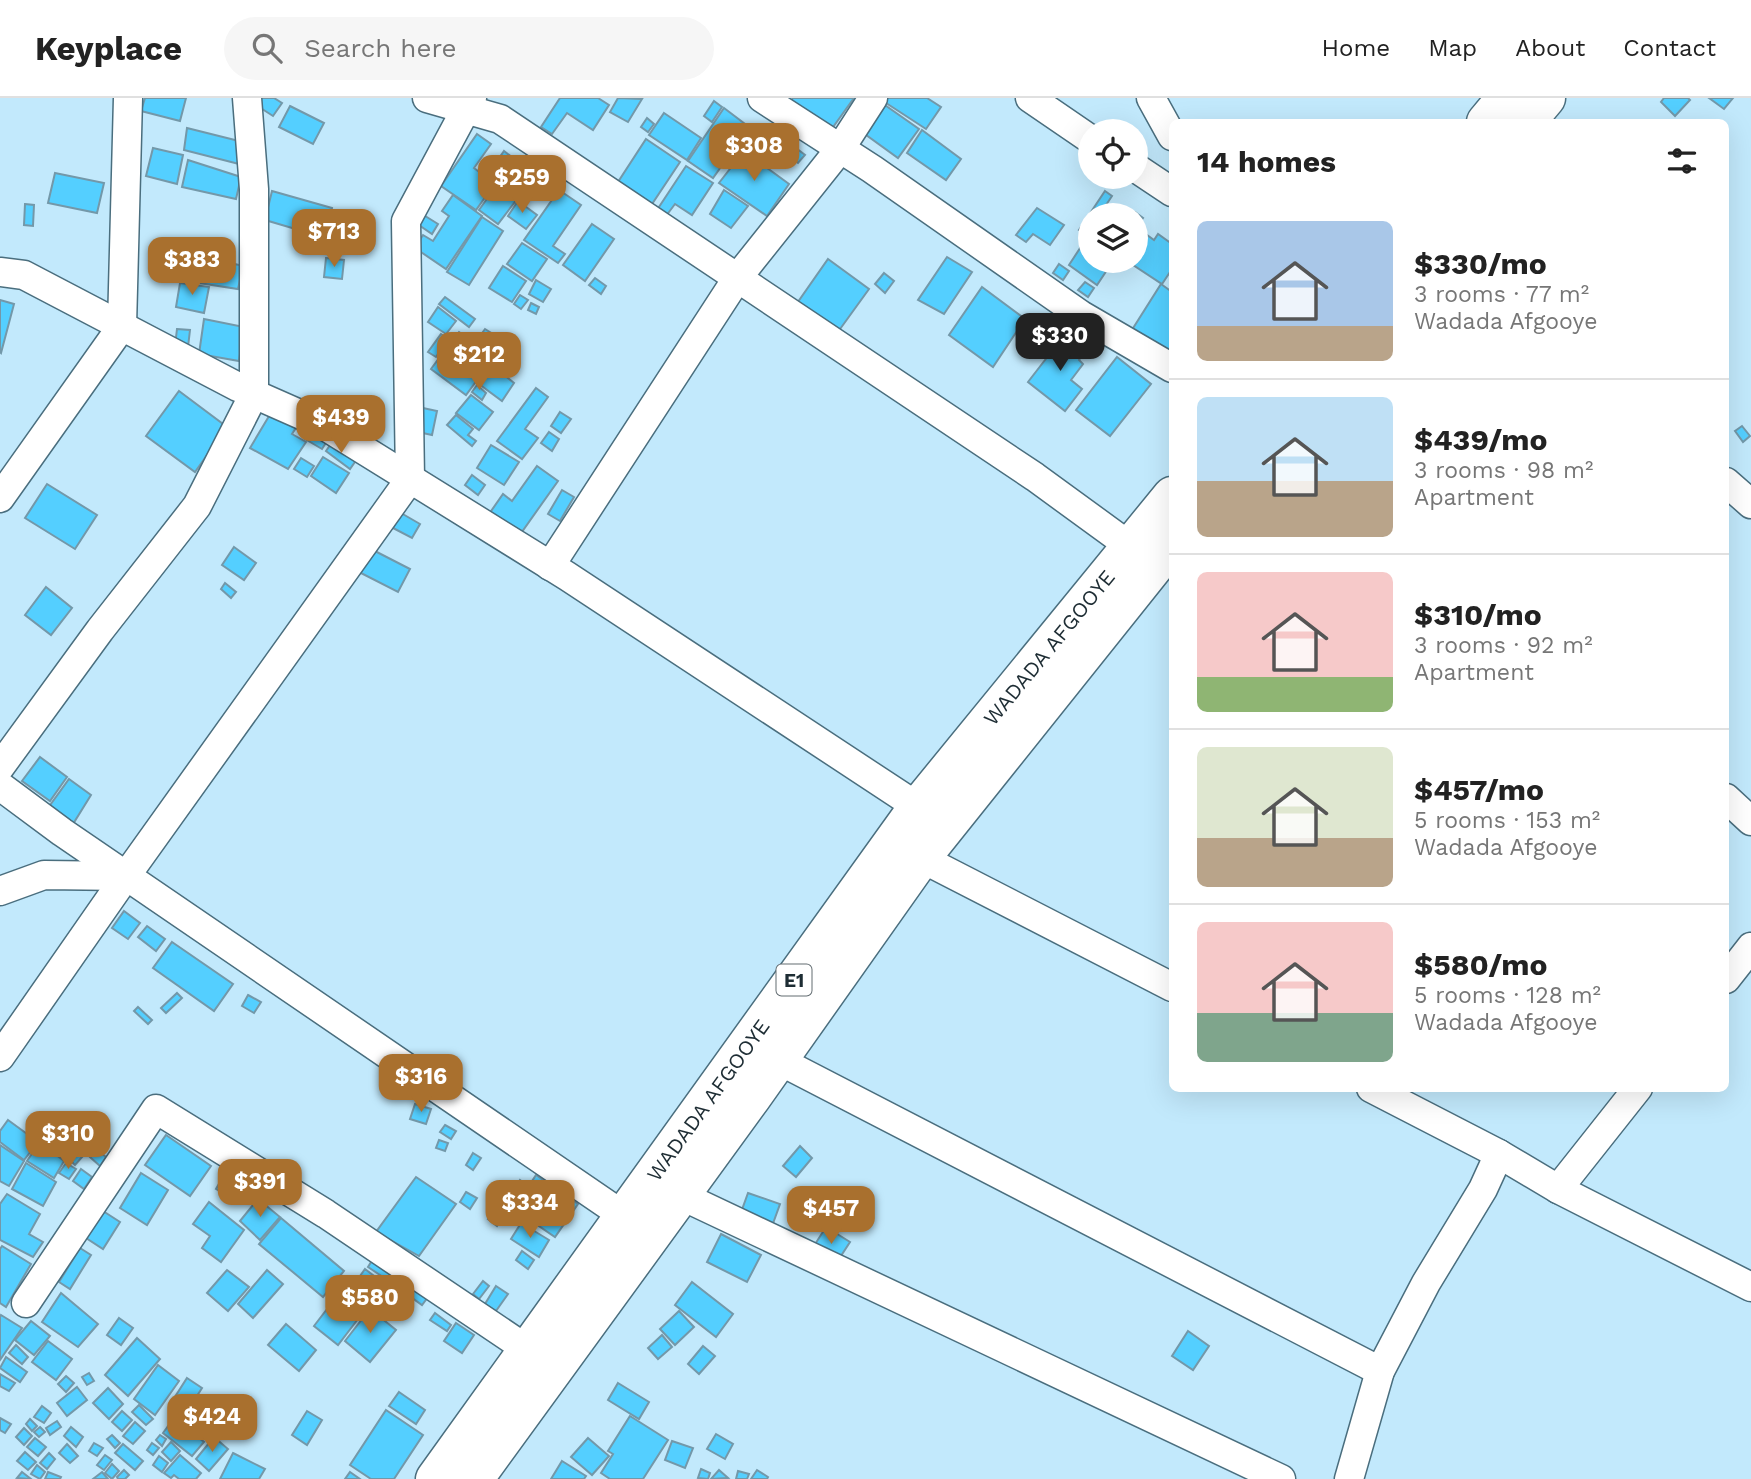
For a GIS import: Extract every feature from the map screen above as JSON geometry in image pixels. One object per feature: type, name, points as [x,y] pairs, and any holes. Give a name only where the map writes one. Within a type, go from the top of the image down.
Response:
[{"type":"highway","points":[[1489,119],[1507,98]]},
{"type":"highway","points":[[1528,119],[1546,98]]},
{"type":"highway","name":"WADADA AFGOOYE","points":[[435,1479],[918,807],[1169,500]]},
{"type":"highway","name":"WADADA AFGOOYE","points":[[474,1479],[656,1231],[920,858],[1169,548]]},
{"type":"street","points":[[0,498],[122,326],[128,98]]},
{"type":"street","points":[[0,767],[100,630],[197,506],[254,394],[254,189],[247,98]]},
{"type":"street","points":[[428,98],[469,104],[500,119],[1035,477],[1131,547]]},
{"type":"street","points":[[762,98],[1081,315],[1169,366]]},
{"type":"street","points":[[550,566],[738,277],[840,149],[873,98]]},
{"type":"street","points":[[1030,98],[1078,131]]},
{"type":"street","points":[[1151,98],[1169,131]]},
{"type":"street","points":[[0,1058],[126,876],[410,478],[406,221],[469,104]]},
{"type":"street","points":[[1148,176],[1169,190]]},
{"type":"street","points":[[0,272],[24,275],[254,394],[322,424],[550,566],[918,807]]},
{"type":"street","points":[[1729,485],[1751,504]]},
{"type":"street","points":[[0,786],[126,876],[625,1216]]},
{"type":"street","points":[[1729,801],[1751,821]]},
{"type":"street","points":[[920,858],[1169,985]]},
{"type":"street","points":[[0,891],[44,875],[126,876]]},
{"type":"street","points":[[1729,975],[1751,947]]},
{"type":"street","points":[[778,1060],[1380,1371]]},
{"type":"street","points":[[1379,1092],[1499,1154],[1558,1189],[1751,1287]]},
{"type":"street","points":[[1558,1189],[1635,1092]]},
{"type":"street","points":[[26,1303],[156,1109],[326,1214],[528,1350]]},
{"type":"street","points":[[1349,1479],[1380,1371],[1426,1283],[1483,1189],[1499,1154]]},
{"type":"street","points":[[680,1195],[1281,1479]]},
{"type":"building","points":[[145,98],[186,98],[180,121],[141,111]]},
{"type":"building","points":[[260,98],[274,98],[282,103],[273,116],[256,105]]},
{"type":"building","points":[[560,98],[598,98],[609,105],[593,130],[567,113],[552,134],[541,127]]},
{"type":"building","points":[[618,98],[642,99],[628,122],[610,112]]},
{"type":"building","points":[[793,98],[854,98],[828,134],[788,105]]},
{"type":"building","points":[[885,98],[927,98],[941,107],[926,129],[883,101]]},
{"type":"building","points":[[1664,98],[1690,100],[1675,116],[1661,102]]},
{"type":"building","points":[[1709,98],[1733,98],[1724,109]]},
{"type":"building","points":[[714,101],[722,107],[712,122],[704,116]]},
{"type":"building","points":[[882,103],[919,129],[898,158],[862,132]]},
{"type":"building","points":[[290,106],[324,123],[313,144],[279,127]]},
{"type":"building","points":[[724,108],[749,127],[713,178],[688,161]]},
{"type":"building","points":[[664,113],[701,138],[687,160],[649,135]]},
{"type":"building","points":[[647,118],[654,124],[648,132],[641,127]]},
{"type":"building","points":[[187,128],[243,142],[239,164],[184,150]]},
{"type":"building","points":[[922,130],[961,159],[946,180],[907,153]]},
{"type":"building","points":[[477,134],[491,144],[474,168],[486,177],[504,151],[513,158],[476,210],[441,186]]},
{"type":"building","points":[[763,137],[771,143],[763,154],[755,148]]},
{"type":"building","points":[[646,139],[680,162],[652,204],[618,182]]},
{"type":"building","points":[[775,143],[783,149],[773,163],[766,157]]},
{"type":"building","points":[[792,145],[805,155],[798,163],[785,153]]},
{"type":"building","points":[[153,148],[183,155],[177,184],[146,176]]},
{"type":"building","points":[[744,151],[789,184],[767,216],[719,183]]},
{"type":"building","points":[[518,158],[542,177],[533,188],[511,171]]},
{"type":"building","points":[[188,160],[241,177],[236,199],[182,187]]},
{"type":"building","points":[[686,166],[713,183],[692,215],[675,204],[666,216],[657,210]]},
{"type":"building","points":[[55,173],[104,183],[97,213],[48,203]]},
{"type":"building","points":[[504,175],[524,190],[498,224],[479,210]]},
{"type":"building","points":[[559,190],[581,205],[553,246],[565,254],[558,263],[524,240]]},
{"type":"building","points":[[724,190],[748,206],[731,228],[710,214]]},
{"type":"building","points":[[272,191],[332,208],[326,238],[265,220]]},
{"type":"building","points":[[1105,191],[1112,196],[1107,203],[1097,203]]},
{"type":"building","points":[[453,195],[482,216],[446,269],[415,248],[423,235],[433,241],[449,216],[442,211]]},
{"type":"building","points":[[518,201],[537,215],[526,229],[508,216]]},
{"type":"building","points":[[25,204],[34,205],[33,226],[24,225]]},
{"type":"building","points":[[1037,208],[1064,225],[1050,245],[1033,234],[1026,242],[1016,235]]},
{"type":"building","points":[[422,214],[438,224],[432,234],[416,223]]},
{"type":"building","points":[[482,217],[503,231],[469,285],[447,272]]},
{"type":"building","points":[[592,224],[614,239],[585,281],[563,265]]},
{"type":"building","points":[[1158,234],[1169,242],[1169,274],[1162,284],[1145,273],[1148,273],[1148,236],[1154,240]]},
{"type":"building","points":[[522,243],[547,259],[532,281],[507,264]]},
{"type":"building","points":[[182,251],[243,266],[238,289],[179,280]]},
{"type":"building","points":[[1078,251],[1078,271],[1069,265]]},
{"type":"building","points":[[947,257],[972,272],[944,314],[918,300]]},
{"type":"building","points":[[326,258],[344,260],[342,279],[324,277]]},
{"type":"building","points":[[828,259],[869,289],[835,336],[793,309]]},
{"type":"building","points":[[1059,264],[1069,271],[1063,280],[1053,273]]},
{"type":"building","points":[[503,266],[526,281],[512,302],[489,288]]},
{"type":"building","points":[[884,273],[894,281],[885,293],[875,284]]},
{"type":"building","points":[[1080,273],[1105,273],[1097,285]]},
{"type":"building","points":[[595,278],[606,286],[601,294],[589,285]]},
{"type":"building","points":[[536,280],[551,289],[543,302],[529,294]]},
{"type":"building","points":[[1085,282],[1094,288],[1088,297],[1078,290]]},
{"type":"building","points":[[180,283],[209,287],[204,313],[176,307]]},
{"type":"building","points":[[1161,284],[1169,290],[1169,359],[1130,333]]},
{"type":"building","points":[[982,287],[1025,319],[993,367],[949,335]]},
{"type":"building","points":[[520,295],[528,300],[521,309],[514,304]]},
{"type":"building","points":[[445,297],[475,319],[469,327],[439,304]]},
{"type":"building","points":[[0,300],[14,304],[1,353],[0,352]]},
{"type":"building","points":[[531,303],[539,307],[536,314],[528,310]]},
{"type":"building","points":[[438,307],[456,321],[446,334],[428,322]]},
{"type":"building","points":[[204,319],[244,327],[239,361],[199,354]]},
{"type":"building","points":[[177,329],[190,330],[188,347],[175,346]]},
{"type":"building","points":[[485,329],[493,334],[475,359],[467,354]]},
{"type":"building","points":[[459,332],[471,340],[463,352],[451,343]]},
{"type":"building","points":[[1066,333],[1087,349],[1079,360],[1083,364],[1071,380],[1082,389],[1065,411],[1028,382]]},
{"type":"building","points":[[441,334],[448,339],[436,357],[428,352]]},
{"type":"building","points":[[448,346],[483,372],[466,395],[431,369]]},
{"type":"building","points":[[487,347],[496,354],[486,368],[477,361]]},
{"type":"building","points":[[1117,357],[1151,384],[1110,436],[1076,410]]},
{"type":"building","points":[[492,365],[514,383],[502,401],[479,384]]},
{"type":"building","points":[[477,385],[486,393],[482,400],[472,392]]},
{"type":"building","points":[[536,388],[548,397],[525,429],[538,438],[522,459],[497,441]]},
{"type":"building","points":[[179,391],[227,427],[195,472],[146,436]]},
{"type":"building","points":[[471,395],[493,412],[479,430],[456,413]]},
{"type":"building","points":[[275,406],[301,420],[292,434],[306,442],[288,469],[250,448]]},
{"type":"building","points":[[423,408],[437,411],[432,435],[418,432]]},
{"type":"building","points":[[560,412],[571,419],[561,433],[551,426]]},
{"type":"building","points":[[456,415],[473,429],[468,435],[476,441],[472,446],[447,425]]},
{"type":"building","points":[[1742,426],[1750,436],[1743,442],[1735,431]]},
{"type":"building","points":[[312,427],[329,438],[322,449],[305,439]]},
{"type":"building","points":[[549,432],[559,439],[552,451],[541,443]]},
{"type":"building","points":[[333,441],[357,459],[350,469],[326,451]]},
{"type":"building","points":[[491,445],[519,462],[504,485],[477,468]]},
{"type":"building","points":[[323,457],[349,473],[336,493],[311,476]]},
{"type":"building","points":[[301,458],[314,466],[307,477],[294,469]]},
{"type":"building","points":[[537,466],[558,481],[519,536],[489,514],[503,494],[512,501]]},
{"type":"building","points":[[472,475],[485,485],[478,495],[465,485]]},
{"type":"building","points":[[47,484],[97,515],[75,549],[25,518]]},
{"type":"building","points":[[562,490],[574,497],[560,521],[548,514]]},
{"type":"building","points":[[401,513],[420,524],[412,538],[393,528]]},
{"type":"building","points":[[234,547],[256,563],[244,580],[222,565]]},
{"type":"building","points":[[369,548],[410,569],[398,592],[357,571]]},
{"type":"building","points":[[225,583],[236,592],[231,598],[221,589]]},
{"type":"building","points":[[46,587],[72,608],[51,635],[25,615]]},
{"type":"building","points":[[40,757],[67,777],[50,801],[22,781]]},
{"type":"building","points":[[69,779],[91,795],[73,824],[48,808]]},
{"type":"building","points":[[124,911],[140,923],[128,939],[112,928]]},
{"type":"building","points":[[147,926],[165,939],[156,951],[138,937]]},
{"type":"building","points":[[172,942],[233,984],[214,1011],[153,968]]},
{"type":"building","points":[[177,993],[182,998],[166,1013],[161,1008]]},
{"type":"building","points":[[248,995],[261,1002],[254,1013],[242,1006]]},
{"type":"building","points":[[138,1007],[152,1020],[148,1024],[134,1011]]},
{"type":"building","points":[[415,1104],[431,1109],[426,1124],[410,1119]]},
{"type":"building","points":[[8,1120],[38,1142],[24,1160],[0,1142],[0,1131]]},
{"type":"building","points":[[53,1123],[81,1143],[67,1161],[40,1140]]},
{"type":"building","points":[[445,1125],[456,1131],[451,1139],[440,1132]]},
{"type":"building","points":[[166,1135],[211,1166],[190,1196],[145,1165]]},
{"type":"building","points":[[439,1140],[448,1143],[445,1151],[436,1148]]},
{"type":"building","points":[[40,1142],[64,1161],[54,1178],[27,1161]]},
{"type":"building","points":[[0,1145],[24,1161],[9,1186],[0,1181]]},
{"type":"building","points":[[800,1146],[812,1158],[796,1177],[783,1166]]},
{"type":"building","points":[[96,1149],[106,1157],[100,1166],[90,1157]]},
{"type":"building","points":[[77,1152],[83,1156],[75,1165],[70,1160]]},
{"type":"building","points":[[473,1153],[481,1158],[473,1170],[466,1165]]},
{"type":"building","points":[[26,1163],[56,1182],[43,1206],[12,1189]]},
{"type":"building","points":[[66,1163],[76,1169],[69,1179],[59,1173]]},
{"type":"building","points":[[81,1169],[92,1177],[84,1189],[73,1181]]},
{"type":"building","points":[[227,1170],[239,1178],[228,1196],[216,1189]]},
{"type":"building","points":[[141,1173],[168,1190],[147,1225],[120,1208]]},
{"type":"building","points":[[536,1175],[578,1204],[555,1237],[514,1209]]},
{"type":"building","points":[[416,1177],[456,1204],[419,1256],[376,1232]]},
{"type":"building","points":[[520,1180],[527,1185],[518,1197],[512,1193]]},
{"type":"building","points":[[466,1192],[477,1198],[470,1209],[460,1202]]},
{"type":"building","points":[[748,1193],[780,1204],[771,1229],[739,1218]]},
{"type":"building","points":[[7,1194],[40,1214],[29,1234],[43,1242],[33,1257],[0,1240],[0,1204]]},
{"type":"building","points":[[506,1197],[513,1202],[508,1209],[501,1204]]},
{"type":"building","points":[[258,1199],[280,1217],[260,1240],[240,1221]]},
{"type":"building","points":[[209,1202],[244,1230],[221,1262],[202,1248],[210,1236],[193,1224]]},
{"type":"building","points":[[103,1211],[120,1222],[103,1249],[86,1238]]},
{"type":"building","points":[[494,1211],[503,1218],[497,1226],[488,1219]]},
{"type":"building","points":[[281,1218],[344,1271],[323,1297],[259,1244]]},
{"type":"building","points":[[521,1223],[549,1240],[539,1257],[511,1239]]},
{"type":"building","points":[[826,1227],[850,1242],[835,1265],[812,1249]]},
{"type":"building","points":[[721,1234],[761,1255],[747,1282],[707,1262]]},
{"type":"building","points":[[2,1246],[31,1264],[6,1307],[0,1303]]},
{"type":"building","points":[[80,1248],[91,1255],[70,1289],[59,1282]]},
{"type":"building","points":[[522,1251],[534,1260],[528,1269],[516,1260]]},
{"type":"building","points":[[373,1259],[393,1273],[389,1281],[368,1267]]},
{"type":"building","points":[[365,1269],[378,1279],[372,1286],[360,1276]]},
{"type":"building","points":[[227,1270],[249,1287],[228,1311],[207,1293]]},
{"type":"building","points":[[267,1270],[283,1284],[253,1318],[238,1304]]},
{"type":"building","points":[[483,1281],[489,1286],[479,1299],[473,1294]]},
{"type":"building","points":[[692,1282],[733,1314],[716,1337],[675,1305]]},
{"type":"building","points":[[410,1285],[428,1297],[422,1305],[404,1292]]},
{"type":"building","points":[[496,1286],[508,1294],[496,1311],[485,1304]]},
{"type":"building","points":[[344,1287],[368,1306],[338,1345],[314,1326]]},
{"type":"building","points":[[61,1293],[98,1324],[78,1347],[42,1322]]},
{"type":"building","points":[[370,1309],[396,1330],[370,1362],[345,1341]]},
{"type":"building","points":[[679,1311],[694,1327],[675,1345],[660,1329]]},
{"type":"building","points":[[435,1313],[451,1325],[447,1331],[430,1320]]},
{"type":"building","points":[[1,1315],[22,1328],[0,1360],[0,1317]]},
{"type":"building","points":[[119,1318],[133,1328],[121,1345],[107,1335]]},
{"type":"building","points":[[31,1321],[50,1336],[34,1355],[15,1340]]},
{"type":"building","points":[[456,1323],[474,1335],[462,1353],[444,1341]]},
{"type":"building","points":[[286,1324],[316,1350],[299,1371],[268,1345]]},
{"type":"building","points":[[1188,1331],[1209,1346],[1193,1370],[1172,1356]]},
{"type":"building","points":[[662,1335],[672,1347],[658,1359],[648,1348]]},
{"type":"building","points":[[137,1338],[160,1359],[128,1396],[105,1375]]},
{"type":"building","points":[[48,1341],[72,1359],[56,1380],[32,1362]]},
{"type":"building","points":[[16,1345],[28,1357],[22,1364],[9,1353]]},
{"type":"building","points":[[703,1346],[715,1356],[699,1374],[688,1364]]},
{"type":"building","points":[[6,1357],[27,1372],[20,1382],[0,1368]]},
{"type":"building","points":[[158,1365],[179,1381],[155,1415],[134,1399]]},
{"type":"building","points":[[89,1373],[94,1381],[87,1385],[82,1377]]},
{"type":"building","points":[[0,1374],[15,1383],[9,1391],[0,1386]]},
{"type":"building","points":[[66,1376],[74,1383],[66,1392],[58,1384]]},
{"type":"building","points":[[187,1378],[202,1388],[186,1413],[171,1403]]},
{"type":"building","points":[[618,1383],[649,1402],[639,1419],[608,1400]]},
{"type":"building","points":[[77,1387],[87,1400],[67,1416],[57,1403]]},
{"type":"building","points":[[108,1388],[123,1404],[109,1419],[93,1403]]},
{"type":"building","points":[[399,1392],[425,1410],[416,1424],[389,1406]]},
{"type":"building","points":[[139,1405],[153,1419],[146,1425],[132,1412]]},
{"type":"building","points":[[42,1406],[51,1413],[44,1423],[34,1417]]},
{"type":"building","points":[[386,1410],[423,1435],[394,1479],[371,1479],[350,1465]]},
{"type":"building","points":[[122,1411],[132,1420],[122,1431],[112,1422]]},
{"type":"building","points":[[307,1411],[322,1420],[307,1445],[292,1435]]},
{"type":"building","points":[[630,1416],[668,1440],[643,1479],[610,1479],[601,1473],[613,1454],[608,1451]]},
{"type":"building","points":[[0,1418],[11,1424],[5,1433],[0,1430]]},
{"type":"building","points":[[174,1418],[204,1442],[192,1456],[163,1433]]},
{"type":"building","points":[[30,1419],[37,1426],[32,1431],[26,1424]]},
{"type":"building","points":[[57,1421],[61,1427],[50,1435],[46,1428]]},
{"type":"building","points":[[135,1422],[145,1431],[133,1444],[123,1436]]},
{"type":"building","points":[[40,1427],[45,1432],[39,1437],[34,1432]]},
{"type":"building","points":[[71,1427],[83,1437],[76,1447],[64,1436]]},
{"type":"building","points":[[24,1428],[32,1436],[24,1445],[16,1437]]},
{"type":"building","points":[[716,1434],[733,1444],[725,1459],[707,1449]]},
{"type":"building","points":[[112,1435],[120,1443],[115,1448],[107,1439]]},
{"type":"building","points":[[160,1435],[166,1439],[162,1446],[156,1440]]},
{"type":"building","points":[[214,1437],[228,1449],[209,1471],[196,1459]]},
{"type":"building","points":[[35,1438],[46,1447],[38,1456],[27,1447]]},
{"type":"building","points":[[588,1438],[609,1456],[592,1475],[571,1457]]},
{"type":"building","points":[[672,1441],[693,1448],[685,1468],[665,1460]]},
{"type":"building","points":[[171,1442],[180,1451],[171,1461],[162,1452]]},
{"type":"building","points":[[94,1443],[103,1448],[97,1456],[89,1451]]},
{"type":"building","points":[[152,1443],[159,1448],[153,1455],[147,1450]]},
{"type":"building","points":[[67,1444],[78,1456],[70,1463],[59,1453]]},
{"type":"building","points":[[123,1444],[143,1461],[135,1470],[115,1453]]},
{"type":"building","points":[[25,1452],[36,1462],[28,1470],[17,1461]]},
{"type":"building","points":[[49,1453],[55,1459],[47,1469],[40,1463]]},
{"type":"building","points":[[233,1453],[265,1469],[259,1479],[220,1479]]},
{"type":"building","points":[[105,1455],[112,1460],[104,1470],[97,1465]]},
{"type":"building","points":[[180,1455],[201,1473],[196,1479],[179,1479],[174,1475],[171,1478],[164,1473]]},
{"type":"building","points":[[159,1456],[168,1463],[162,1472],[153,1465]]},
{"type":"building","points":[[562,1461],[586,1476],[584,1479],[551,1479]]},
{"type":"building","points":[[112,1464],[119,1471],[112,1479],[105,1473]]},
{"type":"building","points":[[37,1465],[45,1472],[40,1479],[31,1474]]},
{"type":"building","points":[[701,1469],[710,1473],[708,1479],[698,1478]]},
{"type":"building","points":[[124,1470],[129,1475],[125,1479],[118,1479],[117,1477]]},
{"type":"building","points":[[719,1470],[728,1478],[711,1479]]},
{"type":"building","points":[[757,1470],[768,1477],[767,1479],[751,1479]]},
{"type":"building","points":[[738,1471],[749,1474],[747,1479],[736,1479]]},
{"type":"building","points":[[22,1472],[31,1479],[17,1478]]},
{"type":"building","points":[[48,1472],[61,1477],[45,1479]]},
{"type":"building","points":[[102,1472],[108,1479],[93,1479]]},
{"type":"building","points":[[350,1472],[360,1479],[345,1479]]}]
